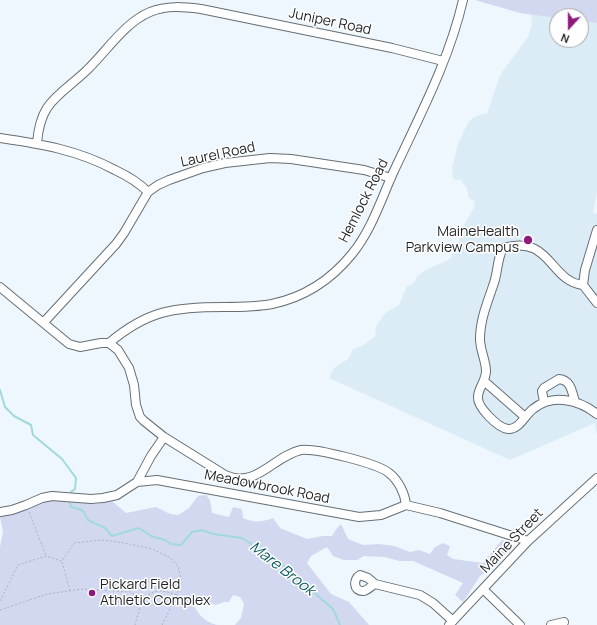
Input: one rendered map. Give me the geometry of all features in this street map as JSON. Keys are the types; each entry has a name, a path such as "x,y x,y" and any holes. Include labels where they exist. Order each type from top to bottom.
{"street":[{"name":"Hemlock Road","path":"109,343 122,332 161,312 184,308 250,307 272,304 294,298 316,288 345,262 361,241 391,178 454,34 463,0"},
{"name":"Juniper Road","path":"37,143 42,118 52,101 90,67 127,28 148,13 159,9 180,6 201,9 392,48 443,61"},
{"path":"0,138 37,143 96,160 138,182 148,192"},
{"name":"Laurel Road","path":"44,322 116,244 148,192 164,182 192,171 225,163 270,158 291,159 364,170 391,178"},
{"path":"597,230 594,250 585,270 583,285 597,304"},
{"path":"583,285 576,284 566,279 546,256 536,250 521,246 503,248 499,256 497,270 480,332 481,352 486,370 484,381 478,397 479,404 494,421 508,429 514,428 533,408 544,402 554,400 575,402 597,414"},
{"path":"0,287 74,347 86,347 101,343 109,343 118,350 130,368 134,385 136,405 140,417 148,426 164,437 225,475 236,478 247,478 258,474 290,454 301,450 316,451 377,467 390,474 402,492 406,505 440,513 528,541"},
{"path":"544,402 542,391 544,388 559,379 566,381 571,387 575,402"},
{"path":"484,381 525,417"},
{"path":"137,482 151,456 164,437"},
{"name":"Maine Street","path":"451,623 528,541 597,478"},
{"name":"Meadowbrook Road","path":"0,512 26,506 42,498 52,496 91,499 103,498 117,495 137,482 157,480 359,517 381,515 406,505"},
{"path":"375,584 420,595 433,603 451,623"},
{"path":"484,589 520,625"},
{"path":"551,625 564,622"}],"path":[{"path":"26,506 46,556"},
{"path":"70,591 62,561 74,543 103,540 152,549 169,558 178,566 180,579 177,595 162,625"},
{"path":"0,601 18,565 46,556 62,561"},
{"path":"0,610 47,594 82,589 131,592 142,600"},
{"path":"135,625 142,600 150,593 164,591 177,595"}],"shaded area":[{"path":"475,0 597,0 597,23 589,22 589,8 549,8 549,17 520,13"},
{"name":"MaineHealth Parkview Campus","path":"531,14 549,17 549,48 589,48 589,22 597,23 597,192 593,213 597,214 597,435 595,423 510,460 329,378 334,368 348,359 353,349 362,346 374,337 376,334 375,328 384,314 399,305 407,286 413,284 417,277 424,271 450,259 458,245 462,228 475,206 474,201 469,198 466,186 463,184 461,179 453,179 452,168 458,144 468,122 474,117 487,113 500,75 528,37 532,24"},
{"path":"206,495 210,500 212,513 229,517 233,507 242,509 243,518 251,521 258,521 273,518 280,528 307,539 332,536 341,524 348,539 363,545 379,544 394,546 410,552 419,550 430,554 435,547 443,543 450,546 447,555 453,559 483,563 502,540 509,544 507,551 499,563 480,576 463,602 455,595 463,583 413,561 399,561 385,557 364,556 357,560 344,560 333,556 327,547 311,556 307,563 331,594 349,602 369,625 235,625 241,618 244,604 240,597 233,595 229,602 216,605 196,601 194,605 200,615 209,622 217,625 0,625 0,547 3,531 0,517 26,510 44,502 62,499 96,504 112,501 126,513 156,507 170,514 178,515 189,508 198,496"}],"waterway":[{"name":"Mare Brook","path":"0,390 5,407 14,416 31,425 33,435 62,459 76,478 75,489 71,492"},
{"name":"Mare Brook","path":"69,501 71,507 83,511 88,520 105,528 112,536 139,528 151,536 165,540 171,544 181,545 192,532 202,530 213,534 242,538 278,561 333,609 340,625"}],"place":[{"name":"MaineHealth Parkview Campus","path":"528,240"},
{"name":"Pickard Field Athletic Complex","path":"92,593"}]}
